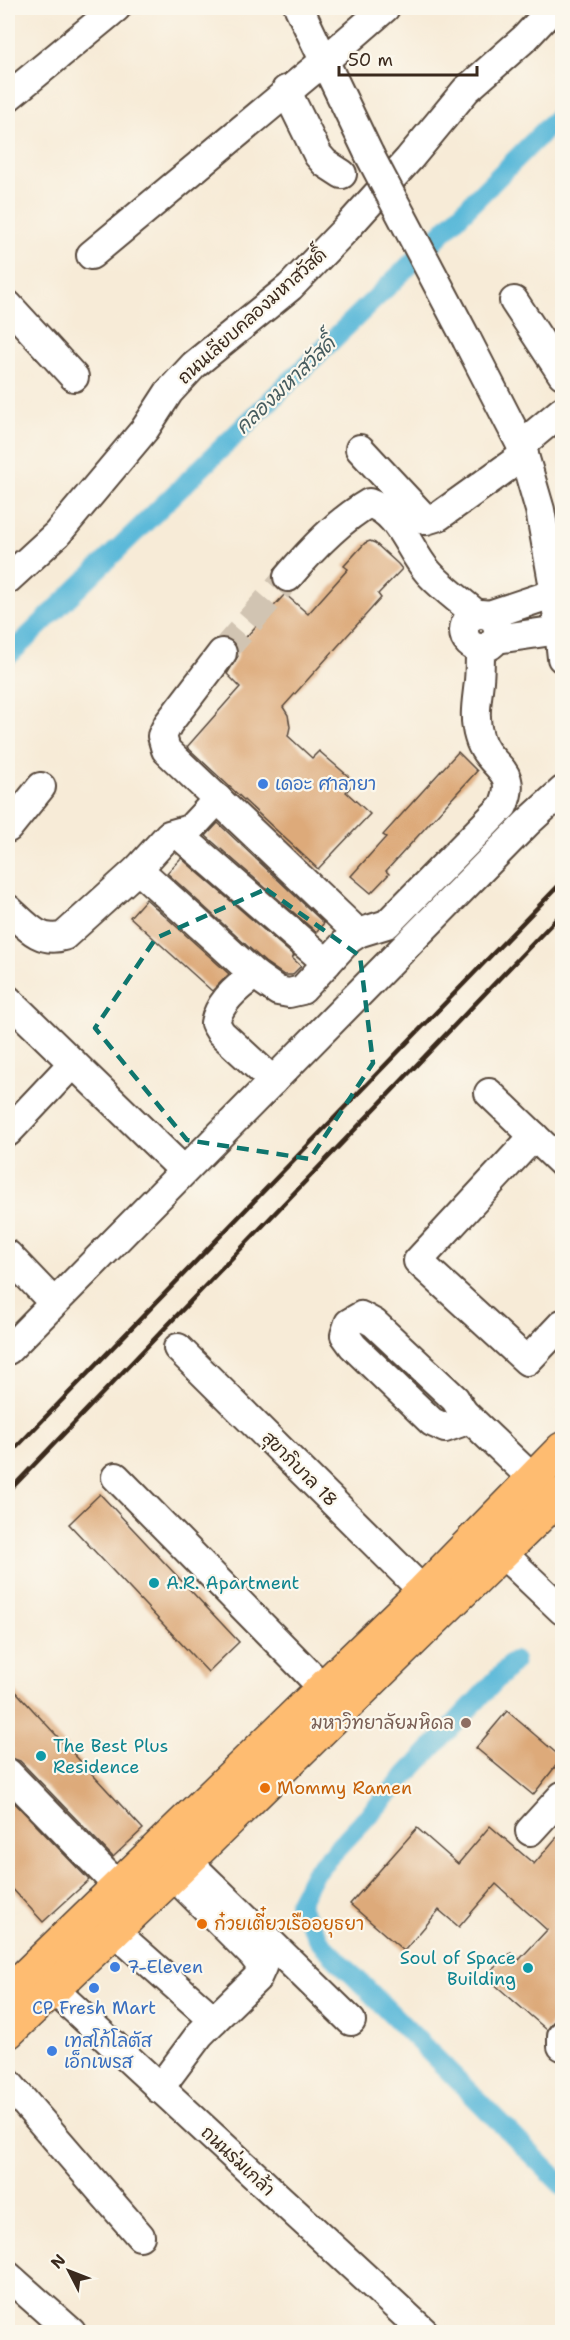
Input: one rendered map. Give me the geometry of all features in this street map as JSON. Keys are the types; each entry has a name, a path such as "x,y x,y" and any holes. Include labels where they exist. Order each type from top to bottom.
{"main road":[{"path":"8,1993 423,1591 562,1449"},
{"path":"8,2032 180,1868 562,1494"}],"street":[{"path":"8,97 115,8"},
{"path":"299,8 369,154 523,450 540,510 555,593 562,658"},
{"path":"91,255 286,90 324,62 385,8"},
{"name":"ถนนเลียบคลองมหาสวัสดิ์","path":"8,579 57,534 145,429 169,392 194,364 290,286 403,166 466,90 525,38 553,8"},
{"path":"286,90 318,155 325,163 342,174"},
{"path":"514,301 562,374"},
{"path":"8,305 74,376"},
{"path":"360,449 426,520 439,516 523,450 562,411"},
{"path":"288,577 304,558 355,511 369,503 380,507 396,522 428,571 486,629 559,630"},
{"path":"486,629 555,593"},
{"path":"138,869 255,975 278,991 289,993 302,990 349,939 358,933 387,924 503,806 507,799 510,791 506,774 480,740 474,716 486,629"},
{"path":"222,653 168,724 162,736 166,750 358,933"},
{"path":"8,828 41,787"},
{"path":"8,1350 527,823 562,791"},
{"path":"8,909 38,935 53,940 64,936 138,869 168,835 190,829 218,799"},
{"path":"178,834 327,963"},
{"path":"255,975 244,982 218,1010 215,1023 221,1033 273,1081"},
{"path":"8,1000 177,1164 185,1169"},
{"path":"8,1132 73,1063"},
{"path":"489,1094 562,1163"},
{"path":"534,1136 418,1261 527,1361 562,1324"},
{"path":"8,1255 54,1302"},
{"name":"สุขาภิบาล 18","path":"178,1348 423,1591"},
{"path":"459,1418 527,1484"},
{"path":"116,1477 323,1688"},
{"path":"502,1554 562,1610"},
{"path":"8,1773 118,1886"},
{"path":"530,1832 562,1796"},
{"path":"159,2089 200,2034 257,1978 262,1967 180,1868"},
{"path":"180,1868 351,2021"},
{"path":"114,1930 214,2020"},
{"name":"ถนนร่มเกล้า","path":"53,1989 424,2332"},
{"path":"562,2036 562,2046"},
{"path":"8,2083 140,2236"},
{"path":"8,2276 71,2332"}],"highlighted area":[{"path":"266,889 360,956 373,1063 310,1159 187,1140 95,1028 156,938"}],"building":[{"path":"370,541 402,569 378,594 381,598 283,707 288,715 290,727 288,736 312,758 319,751 355,782 346,792 370,814 318,869 187,747 240,687 227,674 238,656 237,647 285,594 308,614 348,569 344,566 365,543"},
{"path":"458,752 477,771 386,871 389,874 371,893 351,876 386,837 383,835"},
{"path":"218,823 324,923 316,932 206,836"},
{"path":"181,858 294,956 292,958 301,966 292,975 284,975 265,962 167,873"},
{"path":"146,899 229,974 212,991 130,917"},
{"name":"A.R. Apartment","path":"100,1494 239,1642 208,1672 69,1524"},
{"path":"8,1683 143,1829 113,1857 20,1761 8,1757"},
{"path":"507,1711 562,1758 533,1795 476,1748"},
{"path":"8,1796 89,1880 43,1922 8,1884"},
{"path":"490,1826 534,1864 562,1831 562,2019 553,2022 547,2030 485,1976 511,1953 519,1960 547,1930 496,1884 459,1927 439,1910 404,1951 350,1904 417,1828 458,1864"}],"waterway":[{"name":"คลองมหาสวัสดิ์","path":"8,656 423,252 562,113"},
{"path":"514,1661 314,1873 298,1904 321,1943 562,2185"}],"tunnel":[{"path":"222,653 288,577"}],"railway":[{"path":"8,1456 562,882"},
{"path":"8,1492 562,913"}],"place":[{"name":"เดอะ ศาลายา","path":"263,784"},
{"name":"A.R. Apartment","path":"154,1583"},
{"name":"มหาวิทยาลัยมหิดล","path":"466,1723"},
{"name":"The Best Plus Residence","path":"41,1756"},
{"name":"Mommy Ramen","path":"265,1788"},
{"name":"ก๋วยเตี๋ยวเรืออยุธยา","path":"202,1924"},
{"name":"7-Eleven","path":"115,1967"},
{"name":"Soul of Space Building","path":"528,1968"},
{"name":"CP Fresh Mart","path":"94,1988"},
{"name":"เทสโก้โลตัส เอ็กเพรส","path":"52,2051"}]}
